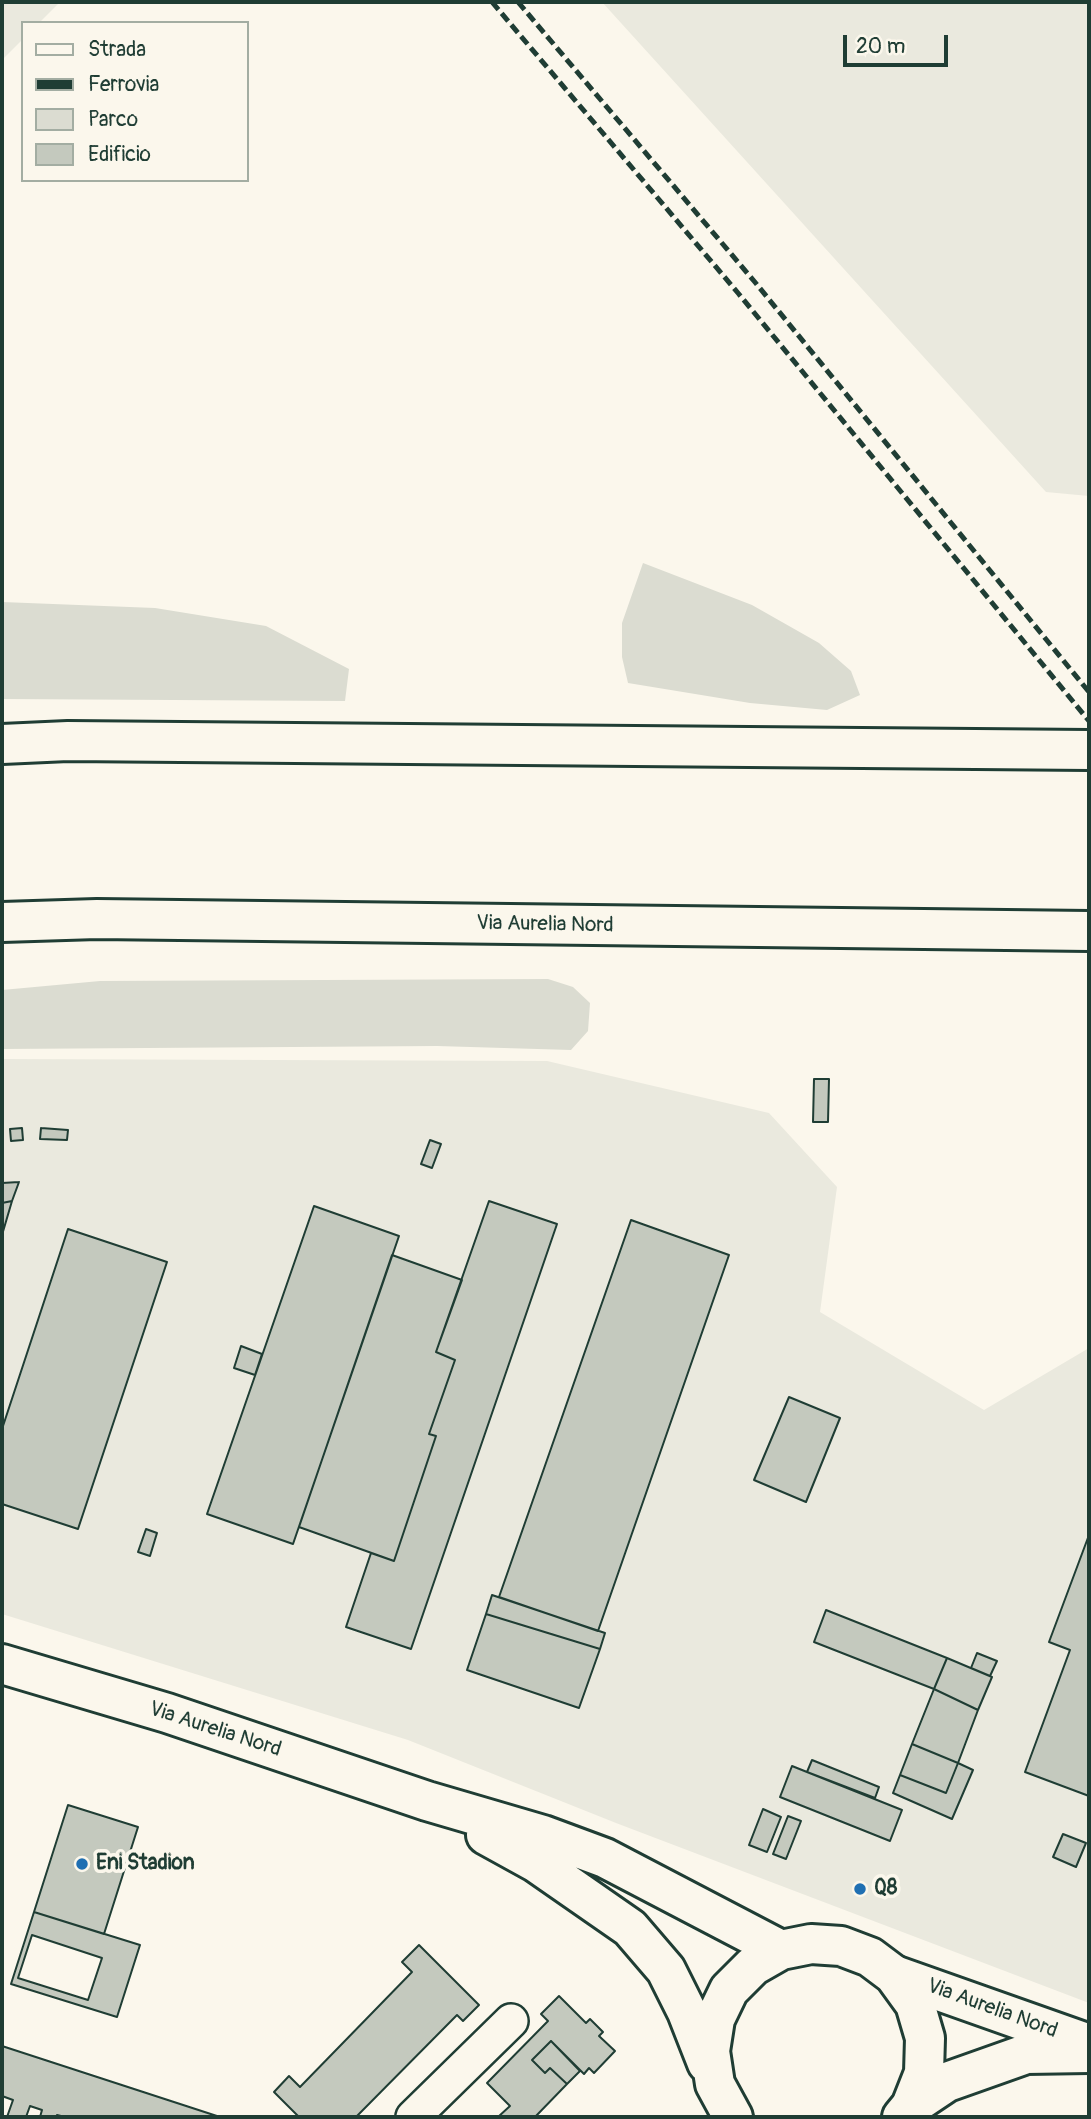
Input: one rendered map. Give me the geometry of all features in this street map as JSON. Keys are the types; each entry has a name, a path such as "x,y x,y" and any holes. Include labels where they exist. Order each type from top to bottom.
{"main road":[{"path":"2,744 82,741 1089,750"},
{"name":"Via Aurelia Nord","path":"2,922 97,919 1089,931"},
{"name":"Via Aurelia Nord","path":"2,1664 167,1713 427,1801 543,1835 605,1858 781,1950"},
{"name":"Via Aurelia Nord","path":"427,1801 535,1862 630,1928 666,1970 687,2012 715,2084 733,2117"},
{"name":"Via Aurelia Nord","path":"715,2084 710,2051 715,2019 729,1990 753,1966 781,1950 811,1944 841,1946 870,1957 894,1975 915,2004 925,2038 924,2073 906,2112"},
{"name":"Via Aurelia Nord","path":"894,1975 1089,2044"},
{"name":"Via Aurelia Nord","path":"906,2112 947,2082 1026,2054 1089,2053"}],"street":[{"path":"413,2117 511,2021"}],"shaded area":[{"path":"2,2 60,2 41,21 21,21 21,41 2,60"},
{"path":"602,2 1089,2 1089,496 1046,492"},
{"path":"2,1059 547,1061 769,1113 837,1187 820,1312 984,1410 1089,1348 1089,2003 616,1823 408,1740 2,1614"}],"green space":[{"path":"643,563 752,605 819,643 851,671 860,695 827,710 750,703 628,683 622,657 622,623"},
{"path":"2,602 155,608 266,626 349,669 345,701 2,699"},
{"path":"548,979 573,987 590,1003 588,1031 571,1050 437,1046 2,1049 2,990 100,981"}],"building":[{"path":"814,1079 829,1079 828,1122 813,1122"},
{"path":"22,1128 23,1140 11,1141 10,1129"},
{"path":"41,1128 68,1130 67,1140 40,1139"},
{"path":"430,1140 441,1144 432,1168 421,1164"},
{"path":"19,1182 12,1201 2,1203 2,1183"},
{"path":"12,1201 2,1235 2,1203"},
{"path":"489,1201 557,1224 411,1649 346,1627 371,1553 394,1561 436,1436 429,1434 455,1360 436,1352"},
{"path":"314,1206 399,1236 293,1544 207,1514"},
{"path":"631,1220 729,1255 598,1631 499,1597"},
{"path":"68,1229 167,1262 78,1529 2,1504 2,1429"},
{"path":"392,1255 462,1280 436,1352 455,1360 429,1434 436,1436 394,1561 299,1527"},
{"path":"241,1346 262,1354 255,1375 234,1368"},
{"path":"789,1397 840,1418 806,1502 754,1480"},
{"path":"146,1529 157,1533 150,1556 138,1552"},
{"path":"1089,1535 1089,1796 1025,1772 1070,1650 1049,1642"},
{"path":"492,1595 605,1633 600,1649 486,1614"},
{"path":"826,1610 947,1658 934,1689 814,1642"},
{"path":"486,1614 600,1649 579,1708 467,1670"},
{"path":"977,1653 997,1661 990,1676 971,1668"},
{"path":"947,1658 992,1677 978,1710 934,1689"},
{"path":"934,1689 978,1710 958,1763 912,1744"},
{"path":"912,1744 958,1763 946,1793 900,1775"},
{"path":"812,1760 879,1787 875,1798 807,1772"},
{"path":"958,1763 973,1770 952,1819 893,1793 900,1775 946,1793"},
{"path":"792,1766 902,1810 890,1841 780,1797"},
{"path":"68,1805 138,1827 104,1934 34,1912"},
{"path":"763,1809 781,1817 767,1852 749,1845"},
{"path":"788,1816 801,1821 786,1859 773,1854"},
{"path":"1063,1834 1086,1843 1076,1867 1053,1857"},
{"path":"34,1912 140,1945 117,2017 11,1984","holes":["32,1935 102,1958 88,2000 18,1978"]},
{"path":"419,1945 479,2005 463,2021 457,2015 356,2117 299,2117 274,2092 289,2076 300,2087 412,1972 402,1962"},
{"path":"559,1996 586,2023 590,2019 603,2032 599,2036 615,2051 594,2073 589,2068 584,2074 551,2041 532,2060 545,2073 550,2068 567,2084 535,2117 498,2117 510,2106 487,2083 548,2021 541,2014"},
{"path":"551,2041 580,2071 567,2084 550,2068 545,2073 532,2060"},
{"path":"2,2046 220,2117 40,2117 42,2110 30,2106 26,2117 7,2117 13,2100 2,2096"}],"railway":[{"path":"492,2 738,293 1089,721"},
{"path":"518,2 754,281 1089,692"}],"place":[{"name":"Eni Stadion","path":"82,1864"},
{"name":"Q8","path":"860,1889"}]}
